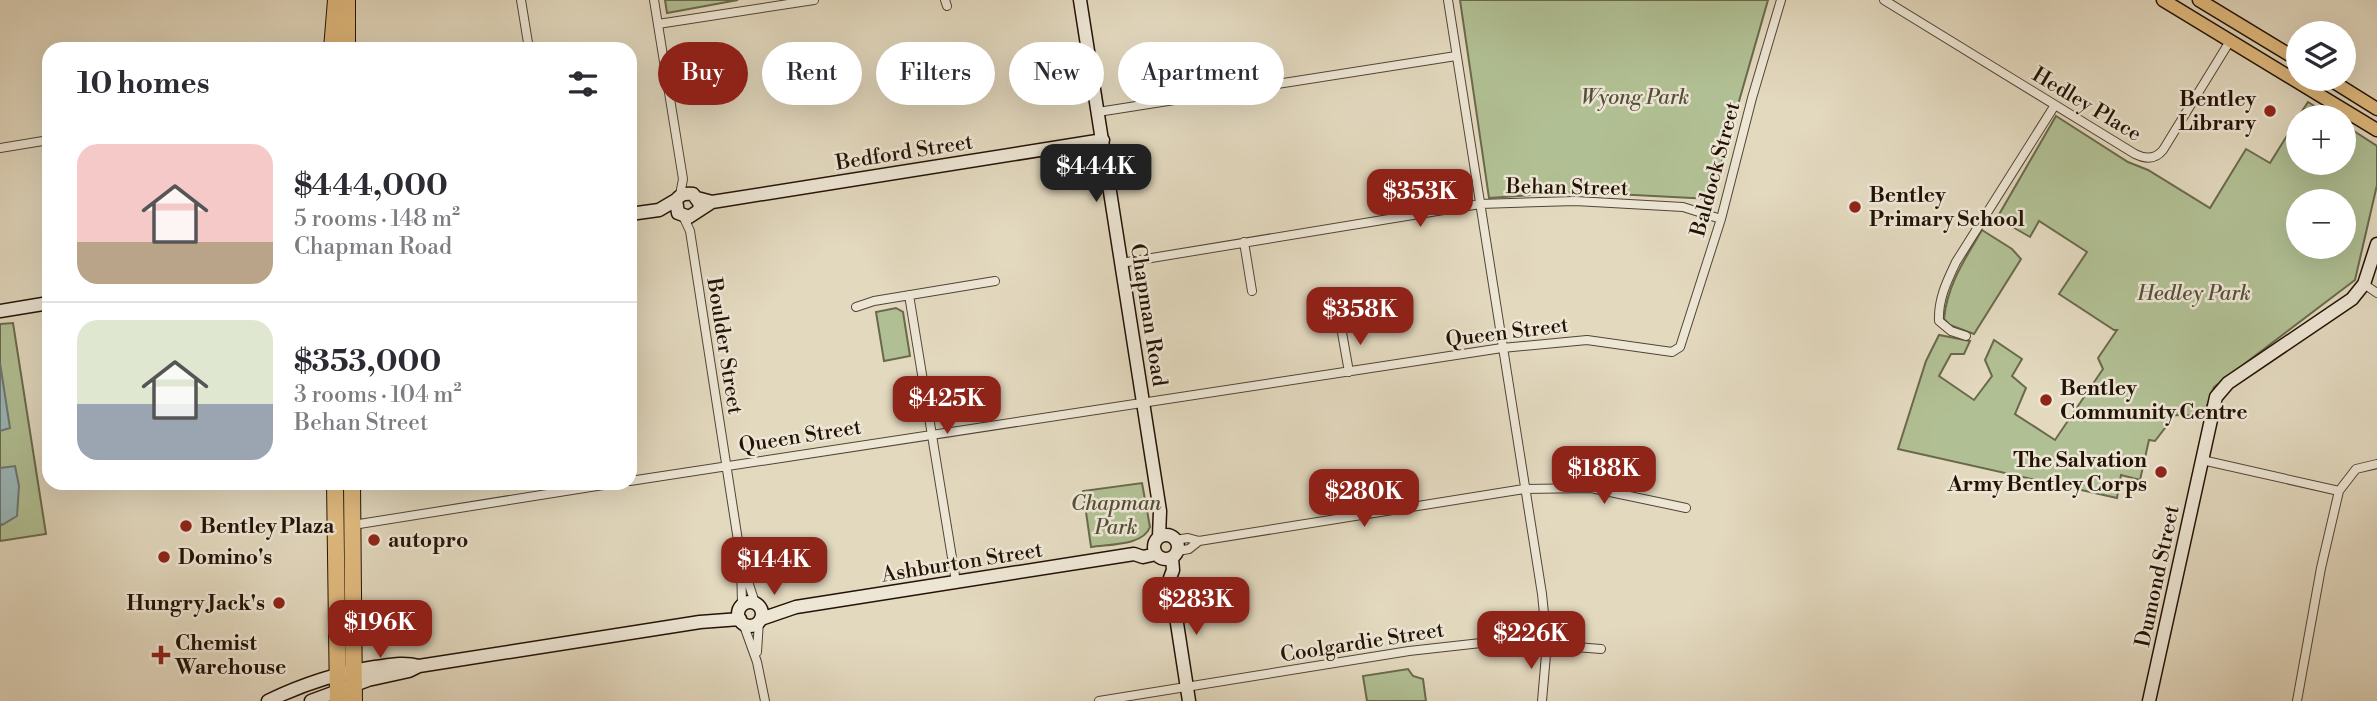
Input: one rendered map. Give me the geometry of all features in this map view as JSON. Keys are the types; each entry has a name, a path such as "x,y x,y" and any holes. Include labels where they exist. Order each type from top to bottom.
{"highway":[{"path":"333,42 336,0"},
{"path":"347,0 347,42"},
{"path":"335,490 346,687"},
{"path":"346,687 352,490"}],"main road":[{"path":"2163,0 2377,130"},
{"path":"2199,0 2286,53"},
{"path":"2348,91 2377,109"}],"street":[{"path":"521,0 528,42"},
{"name":"Boulder Street","path":"654,0 688,205 741,560"},
{"path":"658,24 814,0"},
{"name":"Chapman Road","path":"1080,0 1160,511 1173,570 1170,578 1189,701"},
{"path":"1448,0 1542,594 1547,643 1542,701"},
{"name":"Baldock Street","path":"1681,346 1721,219 1752,97 1781,0"},
{"name":"Hedley Place","path":"1884,0 2145,158 2155,157 2163,150 2230,41"},
{"path":"1098,112 1456,56"},
{"path":"1966,336 1951,331 1939,321 1944,288 1956,262 2055,105"},
{"name":"Bedford Street","path":"688,205 1103,140"},
{"path":"0,148 42,141"},
{"name":"Behan Street","path":"1121,263 1480,204 1575,201 1657,206 1684,208 1721,219"},
{"path":"637,214 688,205"},
{"path":"1244,242 1252,291"},
{"name":"Dumond Street","path":"2149,701 2214,404 2223,387 2345,305 2364,284 2377,244"},
{"path":"856,307 874,301 995,281"},
{"path":"2364,284 2377,293"},
{"path":"909,295 956,582"},
{"path":"0,311 42,304"},
{"path":"1341,327 1349,372"},
{"name":"Queen Street","path":"637,480 1502,348 1587,340 1672,352 1681,346"},
{"path":"2202,460 2339,491"},
{"path":"2297,701 2321,568 2339,491 2356,468 2377,464"},
{"name":"Ashburton Street","path":"346,687 406,663 419,666 700,622 746,610 796,607 1134,554 1143,557 1166,547 1189,549 1199,541 1524,489 1591,488 1686,508"},
{"path":"353,525 572,490"},
{"path":"741,560 746,610"},
{"path":"741,560 746,610 765,701"},
{"name":"Ashburton Street","path":"746,610 752,625 796,607"},
{"path":"757,662 760,620"},
{"name":"Coolgardie Street","path":"1099,701 1409,651 1499,641 1601,649"},
{"path":"268,701 292,689 346,687"},
{"path":"310,701 346,687"}],"green space":[{"path":"665,0 738,0 667,13"},
{"name":"Wyong Park","path":"1460,0 1768,0 1711,199 1576,192 1489,198"},
{"name":"Hedley Park","path":"2056,116 2128,162 2148,170 2210,208 2246,149 2270,163 2286,137 2286,175 2356,175 2356,132 2377,146 2377,185 2355,280 2214,387 2203,416 2175,415 2155,441 2149,440 2140,480 2121,475 2117,498 1898,449 1926,361 1939,335 1970,341 1964,354 1951,354 1939,376 1974,400 1992,376 1985,360 1994,340 2022,359 2012,376 2026,388 2015,414 2055,440 2103,369 2098,358 2117,330 2059,294 2087,252 2039,221 2030,237 1997,218"},
{"path":"1982,230 2012,249 2021,259 1974,334 1950,325 1944,319 1953,284"},
{"path":"896,308 903,312 910,356 884,361 876,312"},
{"path":"13,323 46,534 0,541 0,324"},
{"name":"Chapman Park","path":"1142,483 1150,527 1146,533 1133,541 1091,547 1083,491"},
{"path":"1408,669 1413,676 1423,679 1426,701 1367,701 1363,676"}],"water":[{"path":"0,363 10,428 0,431"},
{"path":"15,466 19,486 17,516 2,525 0,468"}],"place":[{"name":"Bentley Library","path":"2270,111"},
{"name":"Bentley Primary School","path":"1855,207"},
{"name":"Bentley Community Centre","path":"2046,400"},
{"name":"The Salvation Army Bentley Corps","path":"2161,472"},
{"name":"Bentley Plaza","path":"186,526"},
{"name":"autopro","path":"374,540"},
{"name":"Domino's","path":"164,557"},
{"name":"Hungry Jack's","path":"279,603"},
{"name":"Chemist Warehouse","path":"161,655"}]}
